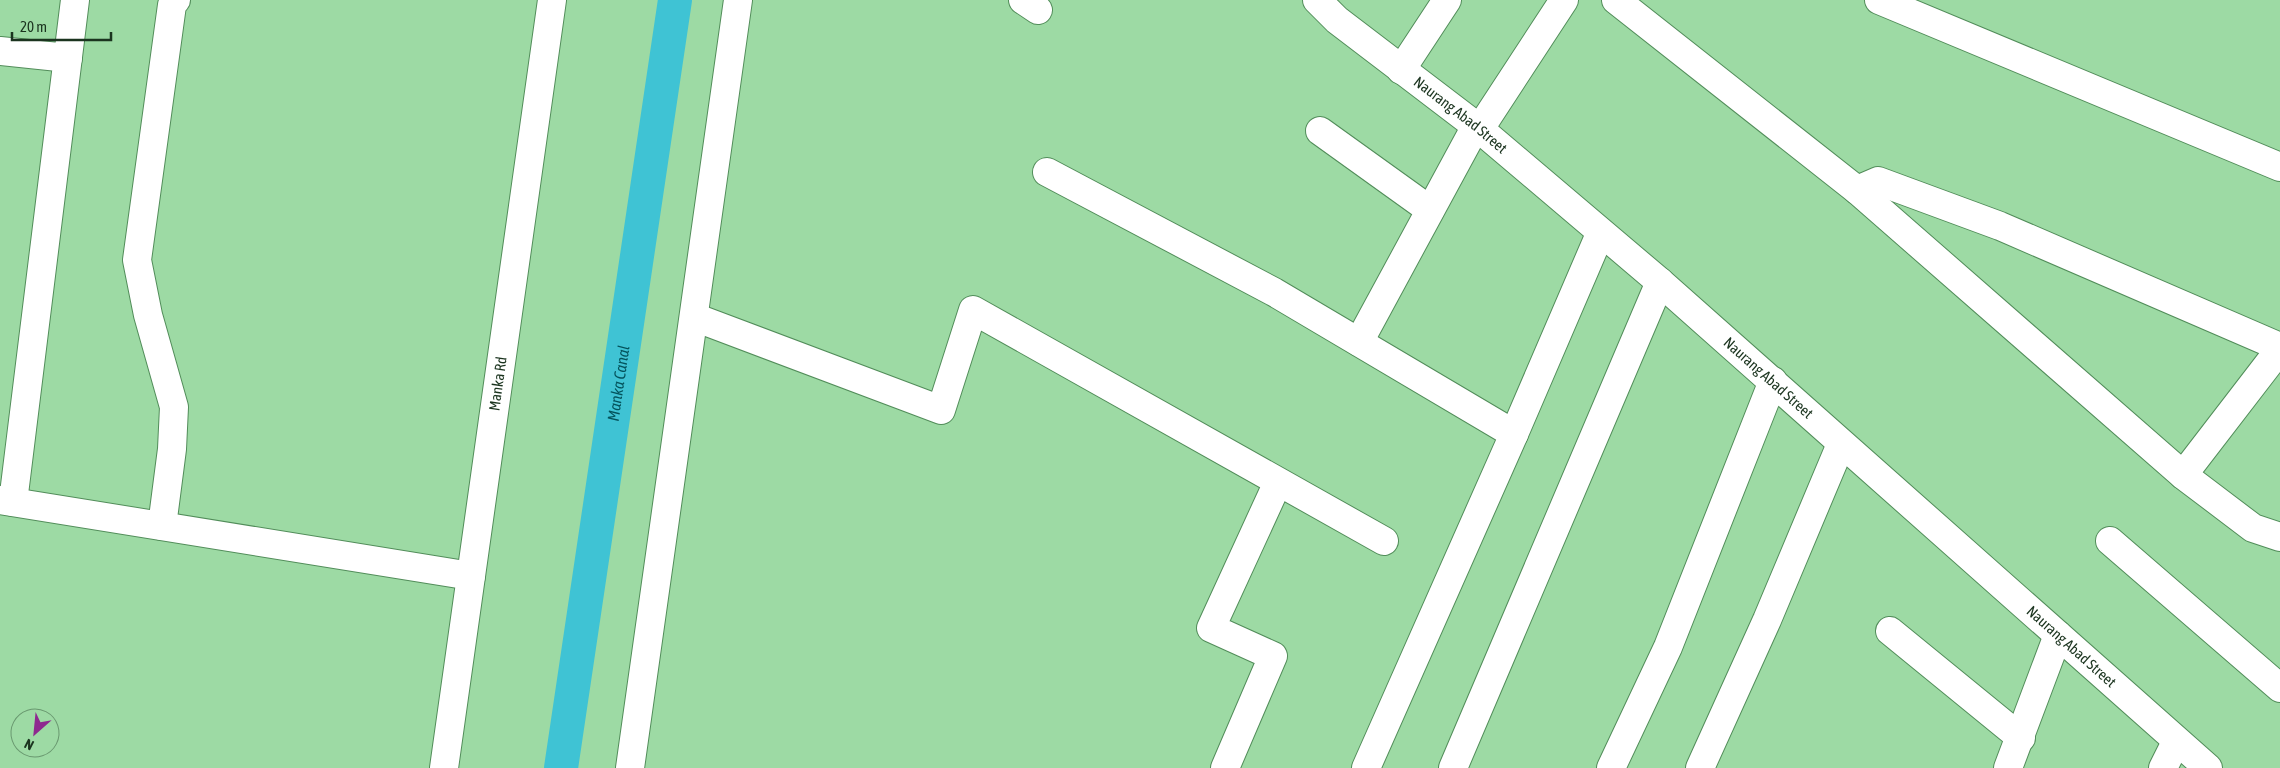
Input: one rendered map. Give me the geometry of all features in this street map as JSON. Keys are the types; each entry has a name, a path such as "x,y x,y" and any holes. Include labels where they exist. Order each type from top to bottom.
{"street":[{"path":"75,0 6,501 471,576"},
{"path":"162,526 172,449 174,407 148,315 137,260 172,5 176,0"},
{"name":"Manka Rd","path":"444,768 552,0"},
{"path":"630,768 738,0"},
{"path":"1401,70 1447,0"},
{"path":"1359,342 1430,210 1477,128 1564,0"},
{"path":"1616,0 1857,190 2183,475 2254,528 2280,537"},
{"path":"1879,0 2280,167"},
{"name":"Naurang Abad Street","path":"1329,4 1401,70 1477,128 1600,234 1660,282 2176,742 2208,768"},
{"path":"0,51 68,58"},
{"path":"1320,132 1430,210"},
{"path":"1047,172 1274,292 1514,434"},
{"path":"1857,190 1878,181 2000,226 2280,348 2183,475"},
{"path":"1366,768 1514,434 1600,234"},
{"path":"1453,768 1660,282"},
{"path":"694,317 941,410 972,310 1384,541"},
{"path":"1611,768 1668,647 1773,381"},
{"path":"1700,768 1767,620 1841,444"},
{"path":"1225,768 1273,656 1211,628 1278,482"},
{"path":"2110,541 2280,688"},
{"path":"1890,631 2021,738"},
{"path":"2008,768 2021,738 2058,635"},
{"path":"2163,768 2176,742"}],"waterway":[{"name":"Manka Canal","path":"561,768 675,0"}]}
